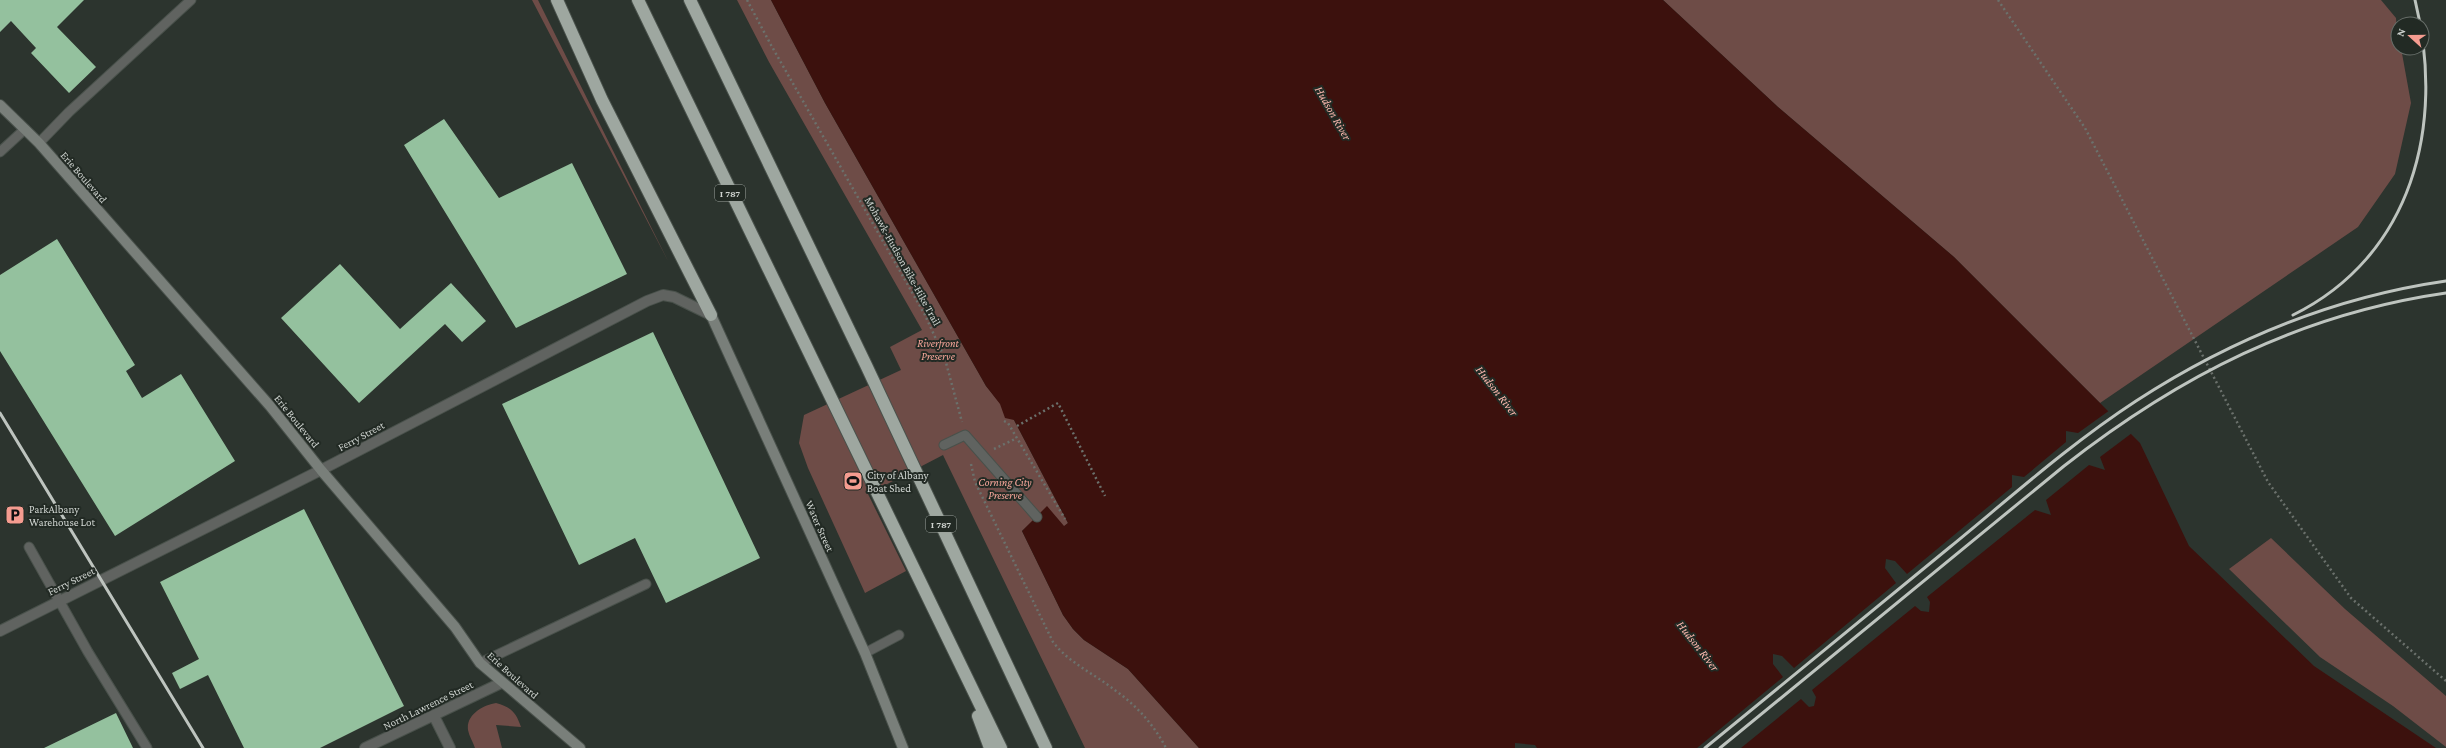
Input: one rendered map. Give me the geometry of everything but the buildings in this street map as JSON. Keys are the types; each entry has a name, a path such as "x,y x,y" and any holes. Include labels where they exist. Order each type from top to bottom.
{"highway":[{"path":"557,0 602,100 711,314"},
{"name":"I 787","path":"638,0 1001,748"},
{"name":"I 787","path":"690,0 866,365 1046,748"},
{"path":"948,638 990,748"},
{"path":"1016,684 1053,748"}],"street":[{"name":"Erie Boulevard","path":"0,105 39,143 270,406 321,470 455,627 480,663 580,748"},
{"name":"Ferry Street","path":"0,631 321,470 648,301 663,295 674,296 711,314"},
{"name":"Water Street","path":"711,314 865,653 903,748"},
{"name":"North Lawrence Street","path":"365,748 434,716 501,682"},
{"path":"434,716 450,748"}],"lane":[{"path":"39,143 69,112 191,0"},
{"path":"0,152 25,129"},
{"path":"944,445 965,435 1038,516"},
{"path":"29,547 88,652 147,748"},
{"path":"480,663 646,584"},
{"path":"865,653 900,635"}],"path":[{"name":"Mohawk-Hudson Bike-Hike Trail","path":"748,0 931,326 945,359 965,435"},
{"path":"1998,0 2085,128 2268,482 2352,598 2446,681"},
{"path":"1017,426 1058,404 1105,496"},
{"path":"1004,422 1008,423 1016,439 1065,519"},
{"path":"983,455 1016,439"},
{"path":"971,462 975,482 1053,642 1070,659 1116,690 1140,712 1153,726 1166,748"}],"green space":[{"path":"532,0 538,0 668,261"},
{"path":"737,0 771,0 825,103 986,386 1014,420 1068,523 1064,527 1037,517 1022,531 1063,615 1073,629 1084,640 1128,669 1199,748 1085,748 943,455 868,494 906,571 865,593 808,468 799,443 804,415 901,370 890,347 922,330 769,62"},
{"path":"1663,0 2381,0 2394,16 2390,16 2390,56 2402,56 2411,103 2395,174 2358,227 2100,403 1954,257 1778,107"},
{"path":"2271,538 2345,609 2446,696 2446,747 2393,706 2320,657 2229,569"},
{"path":"496,703 509,708 517,717 521,727 496,725 502,748 475,748 468,730 470,719 481,708"}],"water":[{"name":"Hudson River","path":"771,0 1663,0 1778,107 1954,257 2140,443 2189,546 2314,666 2436,748 1199,748 1128,669 1084,640 1073,629 1063,615 1022,531 1047,506 1064,526 1068,523 1014,420 1005,418 1000,404 986,386 825,103"}],"pier":[{"path":"2110,410 2132,433 2100,457 2105,470 2089,465 2046,500 2051,515 2035,510 1927,597 1930,602 1929,612 1921,611 1915,606 1812,690 1816,697 1814,706 1809,707 1801,699 1741,748 1697,748 1783,677 1773,664 1773,654 1782,656 1794,668 1896,583 1885,568 1886,559 1895,561 1907,574 2012,487 2012,475 2024,477 2066,442 2066,431 2078,433"},
{"path":"1515,743 1535,745 1537,748 1515,748"}],"railway":[{"path":"2293,315 2334,290 2367,259 2392,223 2410,183 2421,139 2426,94 2424,47 2415,0"},
{"path":"1705,748 2041,471 2136,401 2208,359 2246,340 2285,324 2364,298 2405,288 2446,281"},
{"path":"1720,748 2064,466 2107,434 2152,404 2197,377 2243,354 2291,333 2341,316 2392,303 2446,293"},
{"path":"0,413 203,748"}],"place":[{"name":"City of Albany Boat Shed","path":"853,481"},
{"name":"ParkAlbany Warehouse Lot","path":"15,515"}],"park label":[{"name":"Riverfront Preserve","path":"938,349"},
{"name":"Corning City Preserve","path":"1005,488"}]}
